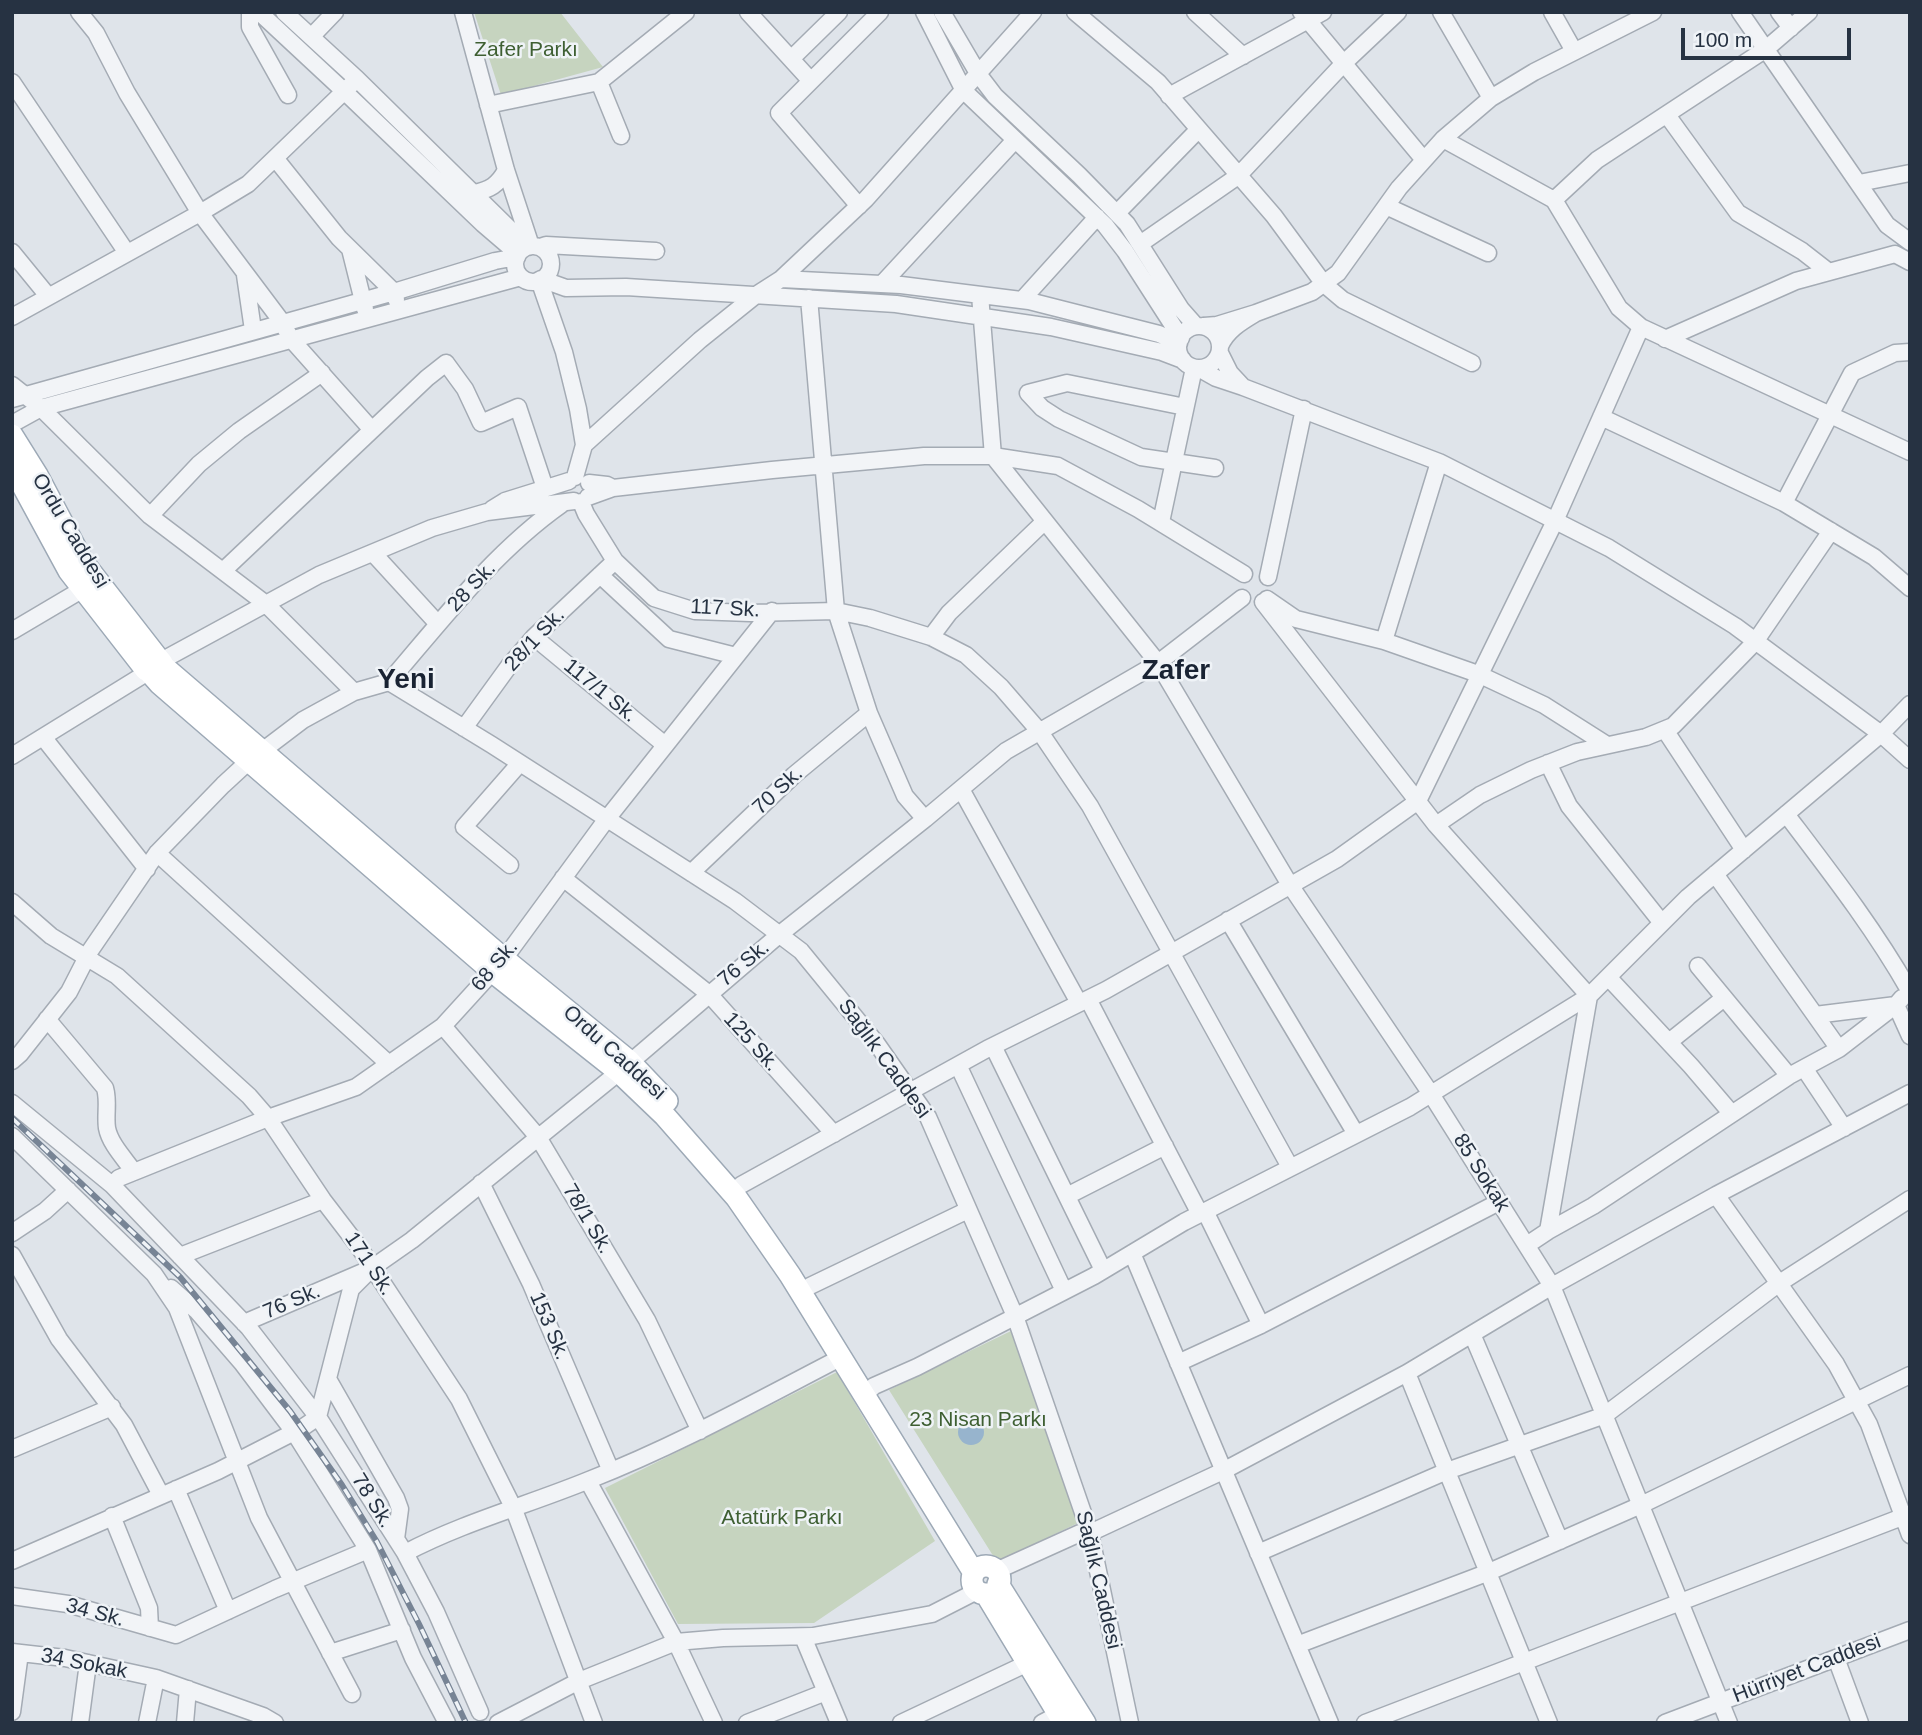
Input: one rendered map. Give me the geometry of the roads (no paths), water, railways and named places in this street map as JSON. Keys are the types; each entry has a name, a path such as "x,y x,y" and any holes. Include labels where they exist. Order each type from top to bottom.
{"main road":[{"name":"Ordu Caddesi","path":"12,435 37,475 83,562 154,667"},
{"name":"Ordu Caddesi","path":"12,466 69,571 154,667 498,965 624,1067 741,1185 783,1242 869,1390 910,1450 986,1580 1055,1720"},
{"name":"Ordu Caddesi","path":"624,1067 736,1197 790,1275 839,1358 869,1390"},
{"name":"Ordu Caddesi","path":"986,1580 1085,1723"}],"street":[{"path":"79,12 96,33 127,93 200,213 282,322 291,339 373,430"},
{"path":"250,12 250,27 288,95"},
{"path":"258,12 483,224 527,250 547,253 551,264 548,273 540,280"},
{"path":"284,12 357,79 527,250"},
{"path":"311,37 335,12"},
{"path":"463,12 527,250 516,269 521,277 566,288 625,287 896,304 1051,327 1161,352 1216,378 1439,462 1609,548 1735,626 1881,734 1910,760"},
{"path":"488,105 598,82 686,12"},
{"path":"748,12 811,81"},
{"path":"791,59 839,12"},
{"path":"859,206 779,113 880,12"},
{"path":"924,12 964,91 1097,216 1125,251 1180,340"},
{"path":"942,12 979,75 995,96 1079,174 1127,224 1181,309 1200,326 1216,334 1230,373 1243,387"},
{"path":"584,451 700,340 756,295 781,279 859,206 1033,12"},
{"path":"1074,12 1158,82 1274,216 1324,284 1343,300 1472,363"},
{"path":"1195,12 1243,56"},
{"path":"1169,96 1243,56 1305,16 1323,12"},
{"path":"1140,244 1238,176 1345,62 1398,12"},
{"path":"1441,12 1491,97"},
{"path":"1552,12 1574,51"},
{"path":"1256,313 1224,337 1212,364 1192,366 1179,354 1180,340 1189,328 1217,325 1256,313 1312,292 1324,284 1338,273 1386,206 1424,160 1443,139 1491,97 1574,51 1653,12"},
{"path":"1740,12 1887,225 1910,242"},
{"path":"1779,12 1791,28"},
{"path":"1554,200 1597,160 1766,50 1809,12"},
{"path":"1305,16 1424,160"},
{"path":"12,317 248,184 357,79"},
{"path":"598,82 621,136"},
{"path":"15,92 127,253"},
{"path":"1667,115 1738,213 1802,251 1829,272"},
{"path":"1116,213 1198,130"},
{"path":"1443,139 1554,200 1619,308 1641,327 1910,452"},
{"path":"882,284 1015,140"},
{"path":"275,158 339,238 394,292 399,309"},
{"path":"473,193 487,191 499,183 506,170"},
{"path":"1859,183 1910,173"},
{"path":"1386,206 1488,253"},
{"path":"1022,300 1097,216"},
{"path":"16,393 394,292 547,245 656,251"},
{"path":"349,247 367,318"},
{"path":"12,252 48,296"},
{"path":"1665,339 1796,281 1895,254 1910,262"},
{"path":"245,272 253,330"},
{"path":"12,424 41,408 521,277"},
{"path":"781,279 882,284 1022,300 1180,340"},
{"name":"117 Sk.","path":"540,280 564,352 584,451 578,490 591,523 615,561 654,598 695,611 836,611 870,618 931,638 966,655 1001,687 1040,732 1090,806 1290,1167"},
{"path":"980,295 993,456"},
{"path":"809,298 836,611 869,713 905,796 926,819"},
{"path":"741,1185 993,1046 1084,1001 1337,859 1418,801 1555,521 1641,327"},
{"path":"1784,503 1852,373 1895,354 1910,352"},
{"path":"224,570 446,363 465,389 481,423 518,407 545,488"},
{"path":"1161,522 1192,366"},
{"path":"150,516 200,464 229,439 322,373"},
{"path":"1185,407 1067,383 1028,393 1042,408 1059,419 1141,457 1215,468"},
{"path":"16,393 41,408 150,516 266,604 354,692"},
{"path":"1265,601 1271,588 1268,577 1304,409"},
{"path":"1601,417 1784,503 1874,557 1910,588"},
{"path":"12,756 154,667 319,575 432,528 487,512 607,485 613,488 924,456 993,456 1058,466 1161,522 1244,574 1259,571 1268,577"},
{"name":"85 Sokak","path":"993,456 1158,663 1290,885 1431,1094 1552,1286 1729,1723"},
{"path":"1384,641 1439,462"},
{"path":"487,512 505,501 545,488 578,490"},
{"name":"28 Sk.","path":"388,682 484,570 578,490"},
{"path":"931,638 949,613 1045,521"},
{"path":"1436,825 1480,795 1548,763 1606,745 1646,737 1681,720 1755,642 1831,531"},
{"path":"373,553 438,624"},
{"name":"28/1 Sk.","path":"464,728 509,666 534,637 615,561"},
{"path":"1244,574 1238,588 1242,598 1252,604 1265,601 1296,619 1384,641 1478,674 1544,705 1606,745"},
{"path":"600,575 669,639 736,656"},
{"path":"12,631 83,589"},
{"name":"76 Sk.","path":"244,1323 372,1268 412,1240 624,1067 780,934 926,819 1006,751 1158,663 1242,598"},
{"path":"1265,601 1436,825 1589,996"},
{"name":"68 Sk.","path":"112,1185 118,1178 268,1118 356,1087 443,1026 498,965 606,820 772,611"},
{"name":"117/1 Sk.","path":"534,637 665,745"},
{"path":"12,1061 69,992 90,951 157,853 256,756 303,720 354,692 388,682"},
{"name":"Sağlık Caddesi","path":"388,682 735,901 780,934 801,951 877,1044 928,1117 1015,1316 1089,1534 1130,1723"},
{"path":"869,1390 1064,1291 1202,1212 1431,1094 1589,996 1715,874 1881,734 1910,704"},
{"name":"70 Sk.","path":"691,873 794,775 869,713"},
{"path":"1665,730 1744,850"},
{"path":"43,737 146,869"},
{"path":"510,865 464,827 520,763"},
{"path":"1548,763 1569,806 1662,923"},
{"path":"961,789 1084,1001 1202,1212 1261,1325"},
{"path":"1527,1245 1593,1206 1797,1072 1839,1049 1896,1005 1909,990 1863,914 1786,814"},
{"path":"157,853 389,1064"},
{"path":"1715,874 1839,1049"},
{"name":"125 Sk.","path":"563,878 709,994 834,1134"},
{"name":"171 Sk.","path":"12,902 51,936 117,976 249,1096 268,1118 323,1200 359,1247 459,1399 513,1507 594,1723"},
{"path":"1228,920 1356,1133"},
{"path":"1698,966 1724,998 1797,1072 1844,1128"},
{"path":"1608,977 1731,1114"},
{"path":"1548,1231 1589,996"},
{"path":"1669,1042 1724,998"},
{"path":"1815,1015 1896,1005"},
{"path":"1896,1005 1910,1036"},
{"path":"47,1019 105,1088 108,1098 107,1128 112,1141 134,1172"},
{"name":"78/1 Sk.","path":"443,1026 538,1137 647,1321 700,1431"},
{"path":"993,1046 1103,1270"},
{"path":"958,1065 1064,1291"},
{"path":"498,1723 579,1681 676,1642 723,1638 803,1637 898,1620 986,1580 1080,1544 1089,1534 1223,1471 1407,1373 1552,1286 1716,1195 1910,1093"},
{"name":"78 Sk.","path":"12,1102 112,1185 244,1323 318,1417 405,1553"},
{"path":"12,1136 197,1311 242,1363 294,1432 368,1550 413,1658 447,1723"},
{"path":"1067,1196 1165,1146"},
{"name":"153 Sk.","path":"481,1183 531,1284 611,1471"},
{"path":"12,1233 45,1211 68,1189"},
{"path":"1716,1195 1836,1364 1869,1424 1906,1515 1910,1535"},
{"path":"1258,1553 1447,1471 1605,1415 1778,1284 1910,1199"},
{"path":"180,1256 323,1200"},
{"path":"1178,1363 1261,1325 1499,1202"},
{"path":"810,1286 968,1210"},
{"path":"1132,1253 1330,1723"},
{"path":"12,1255 59,1339 112,1406 169,1492 228,1611 368,1550"},
{"path":"12,1560 238,1461 318,1417 351,1289 372,1268"},
{"path":"154,1273 177,1307 259,1518 352,1694"},
{"path":"1472,1334 1560,1541"},
{"path":"480,1712 436,1612 405,1553 432,1539 611,1471 700,1431 839,1358"},
{"path":"1407,1373 1549,1723"},
{"path":"1297,1645 1489,1572 1560,1541 1641,1505 1910,1375"},
{"path":"328,1379 397,1498 400,1509 396,1539"},
{"path":"12,1449 112,1406"},
{"path":"588,1481 676,1642 714,1723"},
{"path":"1365,1723 1906,1515"},
{"path":"112,1516 149,1608 150,1628"},
{"name":"34 Sk.","path":"12,1595 68,1604 176,1635 228,1611"},
{"path":"330,1653 402,1630"},
{"name":"Hürriyet Caddesi","path":"1665,1723 1910,1630"},
{"path":"803,1637 839,1723"},
{"path":"12,1713 16,1652"},
{"name":"34 Sokak","path":"16,1652 88,1663 156,1678 263,1716 275,1723"},
{"path":"1836,1658 1860,1723"},
{"path":"80,1723 88,1663"},
{"path":"901,1723 1028,1663"},
{"path":"147,1723 156,1678"},
{"path":"185,1723 188,1689"},
{"path":"747,1723 826,1692"}],"water":[{"path":"971,1419 980,1423 984,1432 980,1441 971,1445 962,1441 958,1432 962,1423"}],"railway":[{"path":"12,1118 180,1277 290,1411 342,1485 377,1542 466,1723"}],"district":[{"name":"Zafer","path":"1176,671"},
{"name":"Yeni","path":"406,680"}],"park label":[{"name":"Zafer Parkı","path":"526,50"},
{"name":"23 Nisan Parkı","path":"978,1420"},
{"name":"Atatürk Parkı","path":"782,1518"}]}
